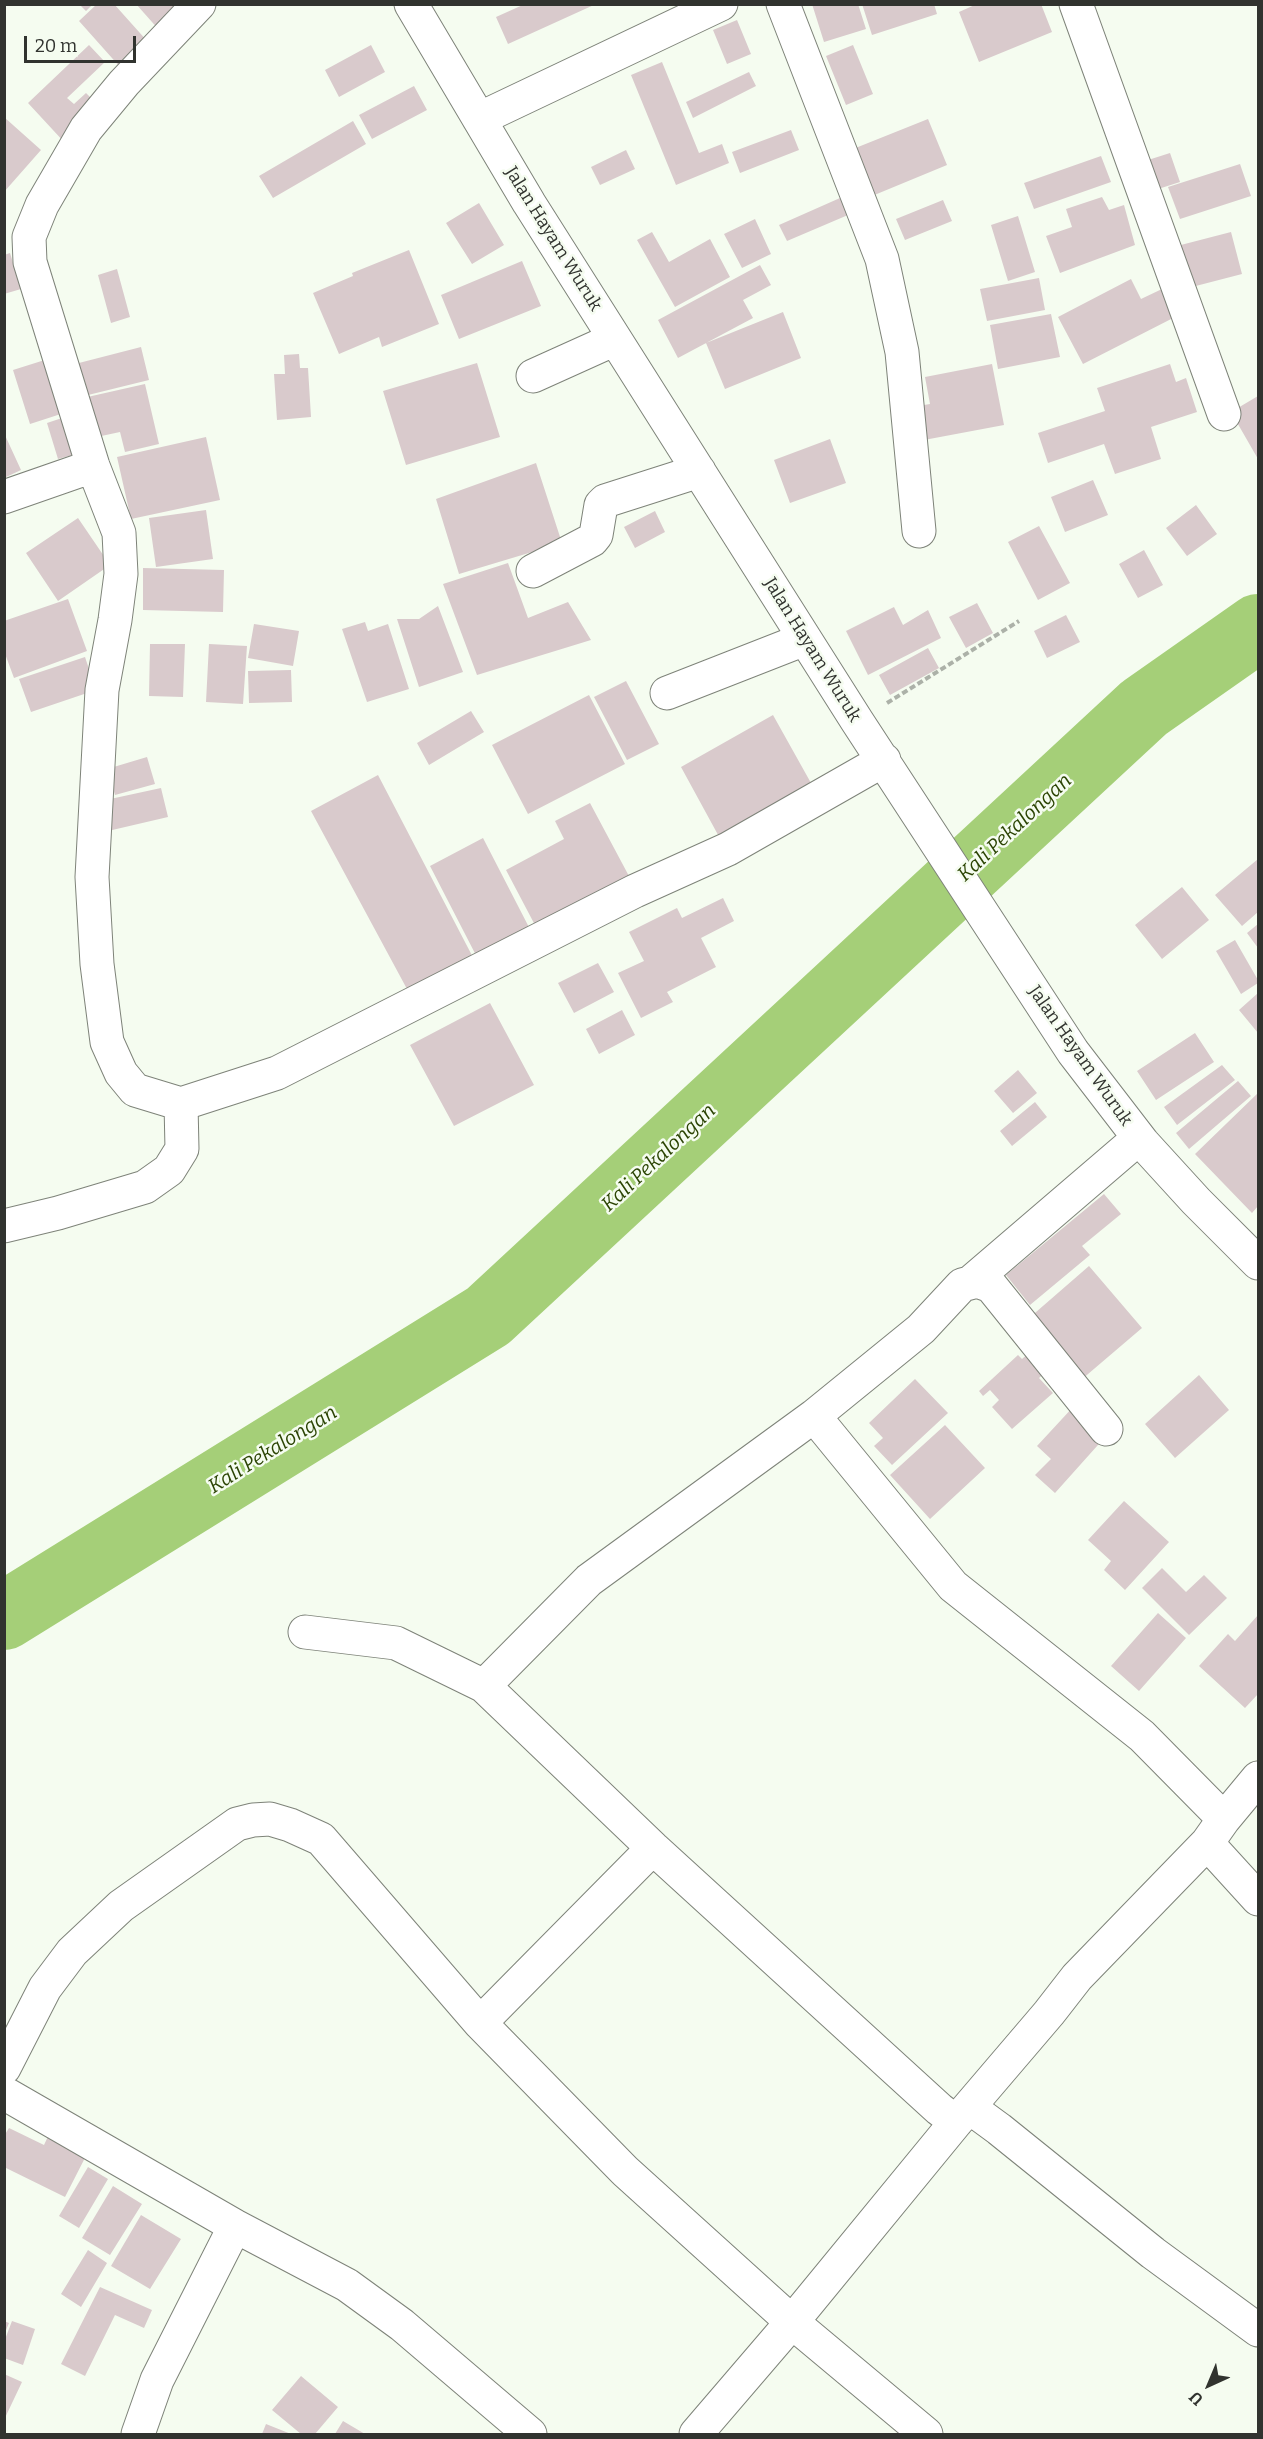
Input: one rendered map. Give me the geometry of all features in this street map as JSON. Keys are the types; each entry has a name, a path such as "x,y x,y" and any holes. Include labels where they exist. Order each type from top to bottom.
{"street":[{"path":"200,4 124,83 86,129 42,205 29,237 30,262 93,466 119,533 121,574 102,690 92,877 98,964 107,1042 121,1073 135,1090 181,1104 277,1073 635,891 728,849 888,767"},
{"name":"Jalan Hayam Wuruk","path":"411,4 529,203 857,721 1073,1052 1139,1138 1196,1201 1258,1263"},
{"path":"479,119 721,4"},
{"path":"783,4 882,259 902,352 919,531"},
{"path":"1077,4 1224,414"},
{"path":"533,376 615,339"},
{"path":"4,497 93,466"},
{"path":"532,572 592,540 596,535 601,505 605,501 699,471"},
{"path":"667,693 805,639"},
{"path":"4,1226 58,1213 145,1187 169,1170 182,1149 181,1104"},
{"path":"971,1282 1139,1138"},
{"path":"484,1686 589,1580 814,1416 921,1329 962,1285 977,1281 991,1287 1106,1429"},
{"path":"814,1416 953,1587 1142,1736 1215,1831 1258,1899"},
{"path":"305,1632 396,1643 484,1686 653,1848 962,2114 999,2129 1154,2253 1258,2331"},
{"path":"696,2434 1098,1954 1215,1831 1258,1778"},
{"path":"4,2068 14,2020 45,1988 72,1952 121,1906 237,1824 270,1819 321,1839 480,2023 625,2171 792,2322 926,2434"},
{"path":"480,2023 653,1848"},
{"path":"4,2093 235,2226 347,2285 402,2325 530,2434"},
{"path":"138,2434 157,2380 235,2226"}],"path":[{"path":"857,721 1019,621"}],"building":[{"path":"79,4 93,4 86,11"},
{"path":"97,4 114,4 148,42 120,67 79,21"},
{"path":"136,4 180,4 160,31"},
{"path":"525,4 596,4 508,44 496,17"},
{"path":"812,4 858,4 866,29 824,42"},
{"path":"862,4 934,4 937,14 872,35"},
{"path":"977,4 1041,4 1052,32 979,62 959,12"},
{"path":"737,20 751,54 727,64 713,30"},
{"path":"89,45 105,62 67,98 74,104 86,93 102,109 65,143 28,103"},
{"path":"371,45 385,72 339,97 325,70"},
{"path":"853,45 873,94 846,105 826,56"},
{"path":"662,62 699,153 722,144 729,163 676,185 631,75"},
{"path":"749,72 756,86 693,118 686,102"},
{"path":"414,86 427,110 372,139 359,115"},
{"path":"4,117 41,150 4,192"},
{"path":"928,119 947,165 872,196 853,149"},
{"path":"353,121 366,144 273,198 259,176"},
{"path":"791,130 799,150 740,173 732,152"},
{"path":"626,150 635,169 600,185 591,167"},
{"path":"1170,153 1180,182 1155,190 1145,161"},
{"path":"1101,156 1111,182 1034,209 1024,183"},
{"path":"1240,164 1251,196 1180,219 1168,187"},
{"path":"1102,197 1109,210 1124,205 1135,245 1060,273 1046,236 1072,227 1066,209"},
{"path":"840,198 848,215 787,241 779,225"},
{"path":"943,200 952,221 905,240 896,219"},
{"path":"479,203 504,245 472,264 446,223"},
{"path":"1018,216 1035,272 1008,281 991,225"},
{"path":"755,219 771,254 742,268 724,234"},
{"path":"652,232 669,262 710,239 730,277 675,307 637,240"},
{"path":"1231,232 1242,274 1188,288 1177,246"},
{"path":"409,250 439,324 382,347 379,337 339,354 313,293 353,276 352,273"},
{"path":"10,253 21,289 4,294 4,255"},
{"path":"522,261 541,306 459,339 441,295"},
{"path":"760,265 771,285 743,300 753,318 678,358 658,320"},
{"path":"117,269 130,317 111,323 98,275"},
{"path":"1039,278 1045,310 987,321 980,289"},
{"path":"1131,279 1141,299 1162,289 1177,316 1083,364 1058,317"},
{"path":"783,312 801,358 725,389 706,343"},
{"path":"1051,314 1060,357 998,369 990,325"},
{"path":"141,347 149,380 84,396 75,364"},
{"path":"299,354 300,368 308,368 311,417 277,420 274,374 285,374 284,355"},
{"path":"51,358 67,412 30,424 13,370"},
{"path":"477,363 500,437 406,465 383,391"},
{"path":"992,364 1004,425 924,440 918,406 930,404 925,377"},
{"path":"1170,364 1176,382 1186,378 1197,412 1151,427 1161,459 1115,474 1104,444 1048,463 1038,433 1105,411 1097,388"},
{"path":"145,384 159,444 125,452 120,432 92,438 83,398"},
{"path":"1258,396 1258,459 1231,412"},
{"path":"71,415 83,452 58,459 47,423"},
{"path":"4,433 21,470 4,478"},
{"path":"206,437 220,500 131,519 117,457"},
{"path":"830,439 846,483 790,503 774,460"},
{"path":"536,463 562,543 459,574 436,499"},
{"path":"1093,480 1108,515 1065,532 1051,497"},
{"path":"1196,505 1217,534 1187,556 1166,528"},
{"path":"206,510 213,559 156,567 149,518"},
{"path":"655,511 665,532 635,548 624,527"},
{"path":"78,518 110,565 58,601 26,553"},
{"path":"1039,526 1070,583 1038,600 1008,542"},
{"path":"1144,550 1163,585 1138,598 1119,564"},
{"path":"508,563 528,618 568,602 591,640 477,675 443,584"},
{"path":"143,568 224,570 223,612 143,610"},
{"path":"68,599 87,651 14,678 4,651 4,621"},
{"path":"977,603 993,633 966,648 949,617"},
{"path":"438,606 463,672 419,687 397,619 419,619"},
{"path":"894,607 903,625 928,610 941,638 868,675 846,631"},
{"path":"1066,615 1080,642 1047,658 1034,631"},
{"path":"365,622 368,631 388,624 409,689 367,702 342,629"},
{"path":"254,624 299,631 293,666 248,658"},
{"path":"150,644 185,644 183,697 149,696"},
{"path":"209,644 247,646 243,704 206,702"},
{"path":"928,648 939,668 890,695 879,675"},
{"path":"85,657 96,690 31,712 19,679"},
{"path":"291,670 292,702 249,703 248,671"},
{"path":"626,681 659,744 627,760 594,697"},
{"path":"589,695 625,764 528,814 492,745"},
{"path":"471,711 484,732 429,765 417,743"},
{"path":"773,715 816,792 723,844 681,767"},
{"path":"147,757 155,784 115,795 107,769"},
{"path":"378,775 478,967 414,1002 311,811"},
{"path":"161,788 168,817 108,831 101,801"},
{"path":"590,803 630,878 536,927 506,870 564,839 555,821"},
{"path":"483,838 534,937 481,965 430,866"},
{"path":"1258,859 1258,912 1242,926 1215,895"},
{"path":"1182,887 1209,920 1162,959 1135,925"},
{"path":"723,898 734,921 701,938 716,967 667,992 673,1002 641,1018 618,973 644,961 629,932 677,908 682,918"},
{"path":"1258,924 1258,948 1247,933"},
{"path":"1235,940 1258,980 1258,983 1241,994 1216,951"},
{"path":"598,963 614,992 574,1013 558,983"},
{"path":"1258,993 1258,1033 1239,1010"},
{"path":"490,1003 534,1085 454,1126 410,1045"},
{"path":"622,1010 635,1035 599,1054 586,1029"},
{"path":"1195,1033 1214,1062 1156,1100 1137,1071"},
{"path":"1222,1065 1235,1080 1177,1125 1164,1107"},
{"path":"1018,1070 1037,1093 1013,1113 994,1091"},
{"path":"1238,1081 1251,1096 1189,1149 1176,1133"},
{"path":"1258,1093 1258,1206 1252,1213 1195,1154"},
{"path":"1035,1102 1047,1117 1012,1146 1000,1131"},
{"path":"1104,1194 1121,1214 1082,1246 1090,1255 1030,1305 1006,1275"},
{"path":"1089,1266 1142,1328 1081,1380 1028,1319"},
{"path":"1030,1352 1048,1370 1039,1378 1053,1393 1012,1429 992,1407 999,1400 990,1390 983,1396 979,1391 1018,1355 1022,1359"},
{"path":"1199,1375 1229,1410 1175,1458 1145,1424"},
{"path":"915,1379 948,1413 892,1465 874,1446 883,1438 869,1423"},
{"path":"1074,1406 1106,1436 1055,1493 1035,1475 1051,1459 1037,1446"},
{"path":"945,1425 985,1468 930,1519 890,1475"},
{"path":"1124,1501 1169,1542 1125,1590 1104,1570 1111,1561 1088,1540"},
{"path":"1162,1568 1186,1592 1204,1575 1227,1598 1189,1635 1142,1588"},
{"path":"1158,1613 1186,1638 1139,1691 1111,1666"},
{"path":"1258,1615 1258,1694 1245,1708 1199,1666 1228,1634 1235,1641"},
{"path":"9,2128 44,2145 51,2130 89,2150 65,2197 4,2167 4,2136"},
{"path":"88,2167 108,2179 79,2228 59,2216"},
{"path":"113,2186 142,2204 110,2255 82,2238"},
{"path":"141,2215 181,2239 150,2289 111,2266"},
{"path":"88,2250 107,2263 81,2307 61,2294"},
{"path":"100,2287 152,2310 144,2328 115,2315 85,2376 61,2364"},
{"path":"4,2321 9,2323 4,2335"},
{"path":"12,2321 35,2329 23,2365 4,2358 4,2342"},
{"path":"4,2374 22,2382 4,2420"},
{"path":"301,2376 338,2407 315,2434 301,2434 272,2410"},
{"path":"343,2421 365,2434 335,2434"},
{"path":"266,2424 291,2434 262,2434"}],"waterway":[{"name":"Kali Pekalongan","path":"4,1616 488,1316 1144,708 1258,628"}]}
